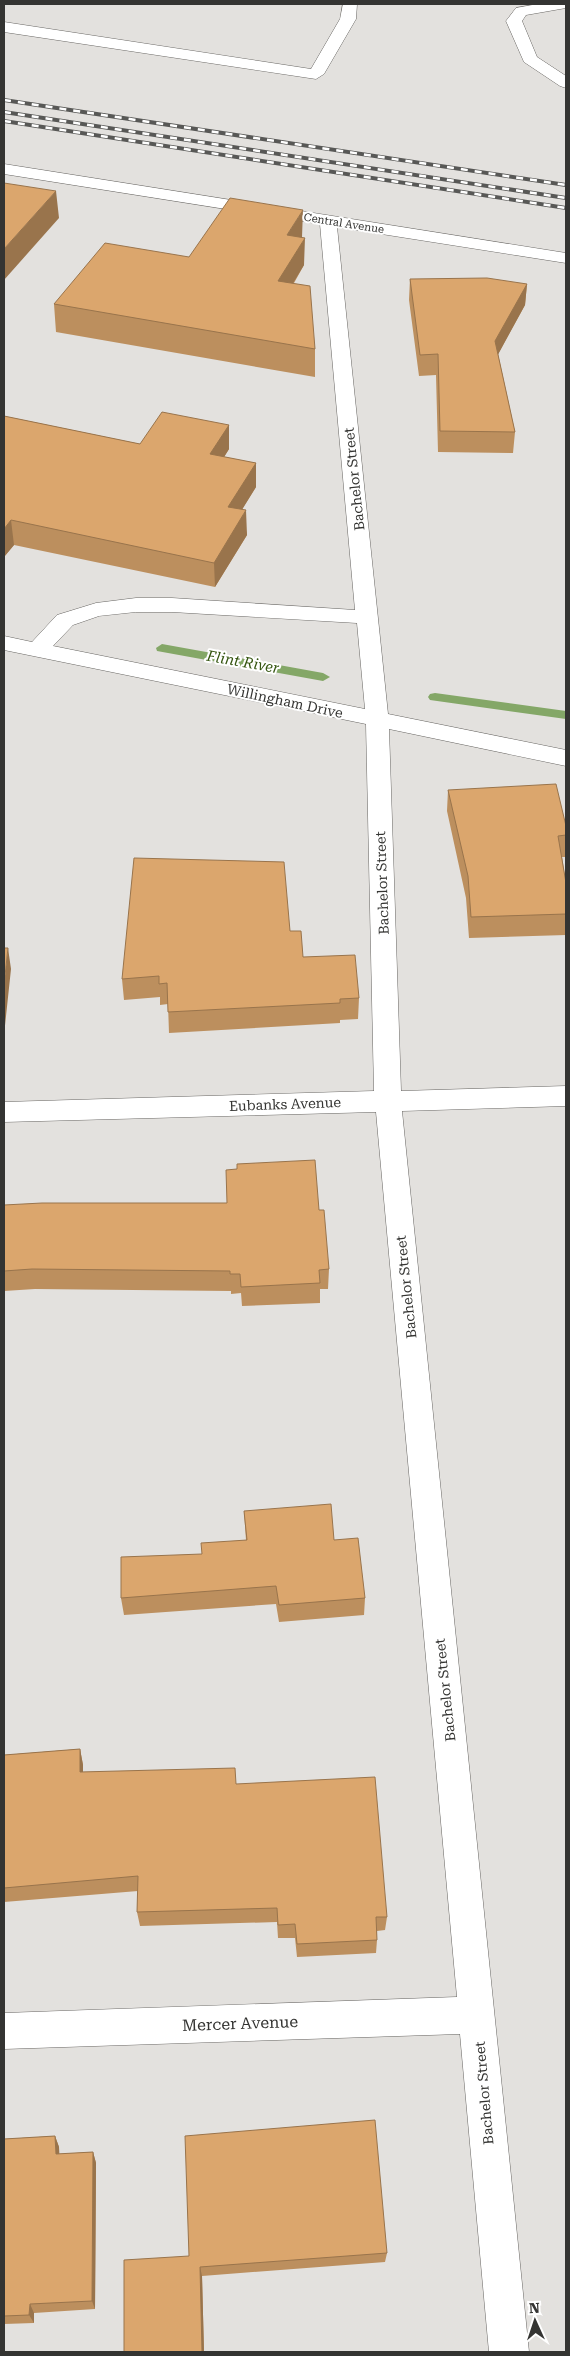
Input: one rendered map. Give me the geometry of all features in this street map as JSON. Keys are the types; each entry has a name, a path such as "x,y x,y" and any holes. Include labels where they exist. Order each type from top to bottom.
{"street":[{"path":"4,27 316,74 348,19 350,4"},
{"path":"565,4 521,11 514,21 530,58 566,83"},
{"name":"Central Avenue","path":"4,169 566,258"},
{"name":"Bachelor Street","path":"328,220 377,720 388,1101 509,2352"},
{"path":"37,650 65,620 96,610 136,605 172,605 368,617"},
{"name":"Willingham Drive","path":"4,643 566,758"},
{"name":"Eubanks Avenue","path":"4,1112 566,1096"},
{"name":"Mercer Avenue","path":"4,2031 477,2015"}],"building":[{"path":"4,183 56,191 4,249"},
{"path":"230,198 303,210 287,235 305,238 278,281 310,286 315,349 54,304 105,243 189,257"},
{"path":"487,278 527,284 495,341 515,432 440,431 438,354 420,355 410,279"},
{"path":"162,412 229,425 210,454 256,463 228,507 246,510 214,563 11,520 4,529 4,416 140,444"},
{"path":"556,784 566,826 566,835 558,836 566,883 566,914 471,917 468,876 448,790"},
{"path":"134,858 284,862 290,931 301,931 303,957 355,955 359,998 340,999 340,1003 168,1012 167,983 159,984 159,976 122,979"},
{"path":"4,948 8,948 4,985"},
{"path":"315,1160 319,1210 324,1210 329,1269 319,1270 320,1283 241,1287 240,1274 230,1274 230,1271 32,1269 4,1271 4,1205 42,1203 227,1203 226,1170 237,1169 237,1164"},
{"path":"331,1504 334,1540 358,1538 365,1598 279,1605 276,1586 121,1598 121,1557 202,1554 201,1543 247,1540 244,1511"},
{"path":"80,1749 80,1772 235,1768 236,1784 375,1777 387,1917 376,1917 377,1940 297,1944 295,1924 278,1925 277,1908 137,1912 138,1876 4,1888 4,1755"},
{"path":"375,2120 387,2253 200,2267 202,2352 124,2352 124,2260 189,2256 185,2136"},
{"path":"55,2136 56,2154 93,2152 92,2301 30,2304 29,2315 4,2316 4,2139"}],"waterway":[{"name":"Flint River","path":"162,648 323,677"},
{"name":"Flint River","path":"435,697 566,715"}],"railway":[{"path":"4,100 566,185"},
{"path":"4,112 566,198"},
{"path":"4,121 566,208"}]}
